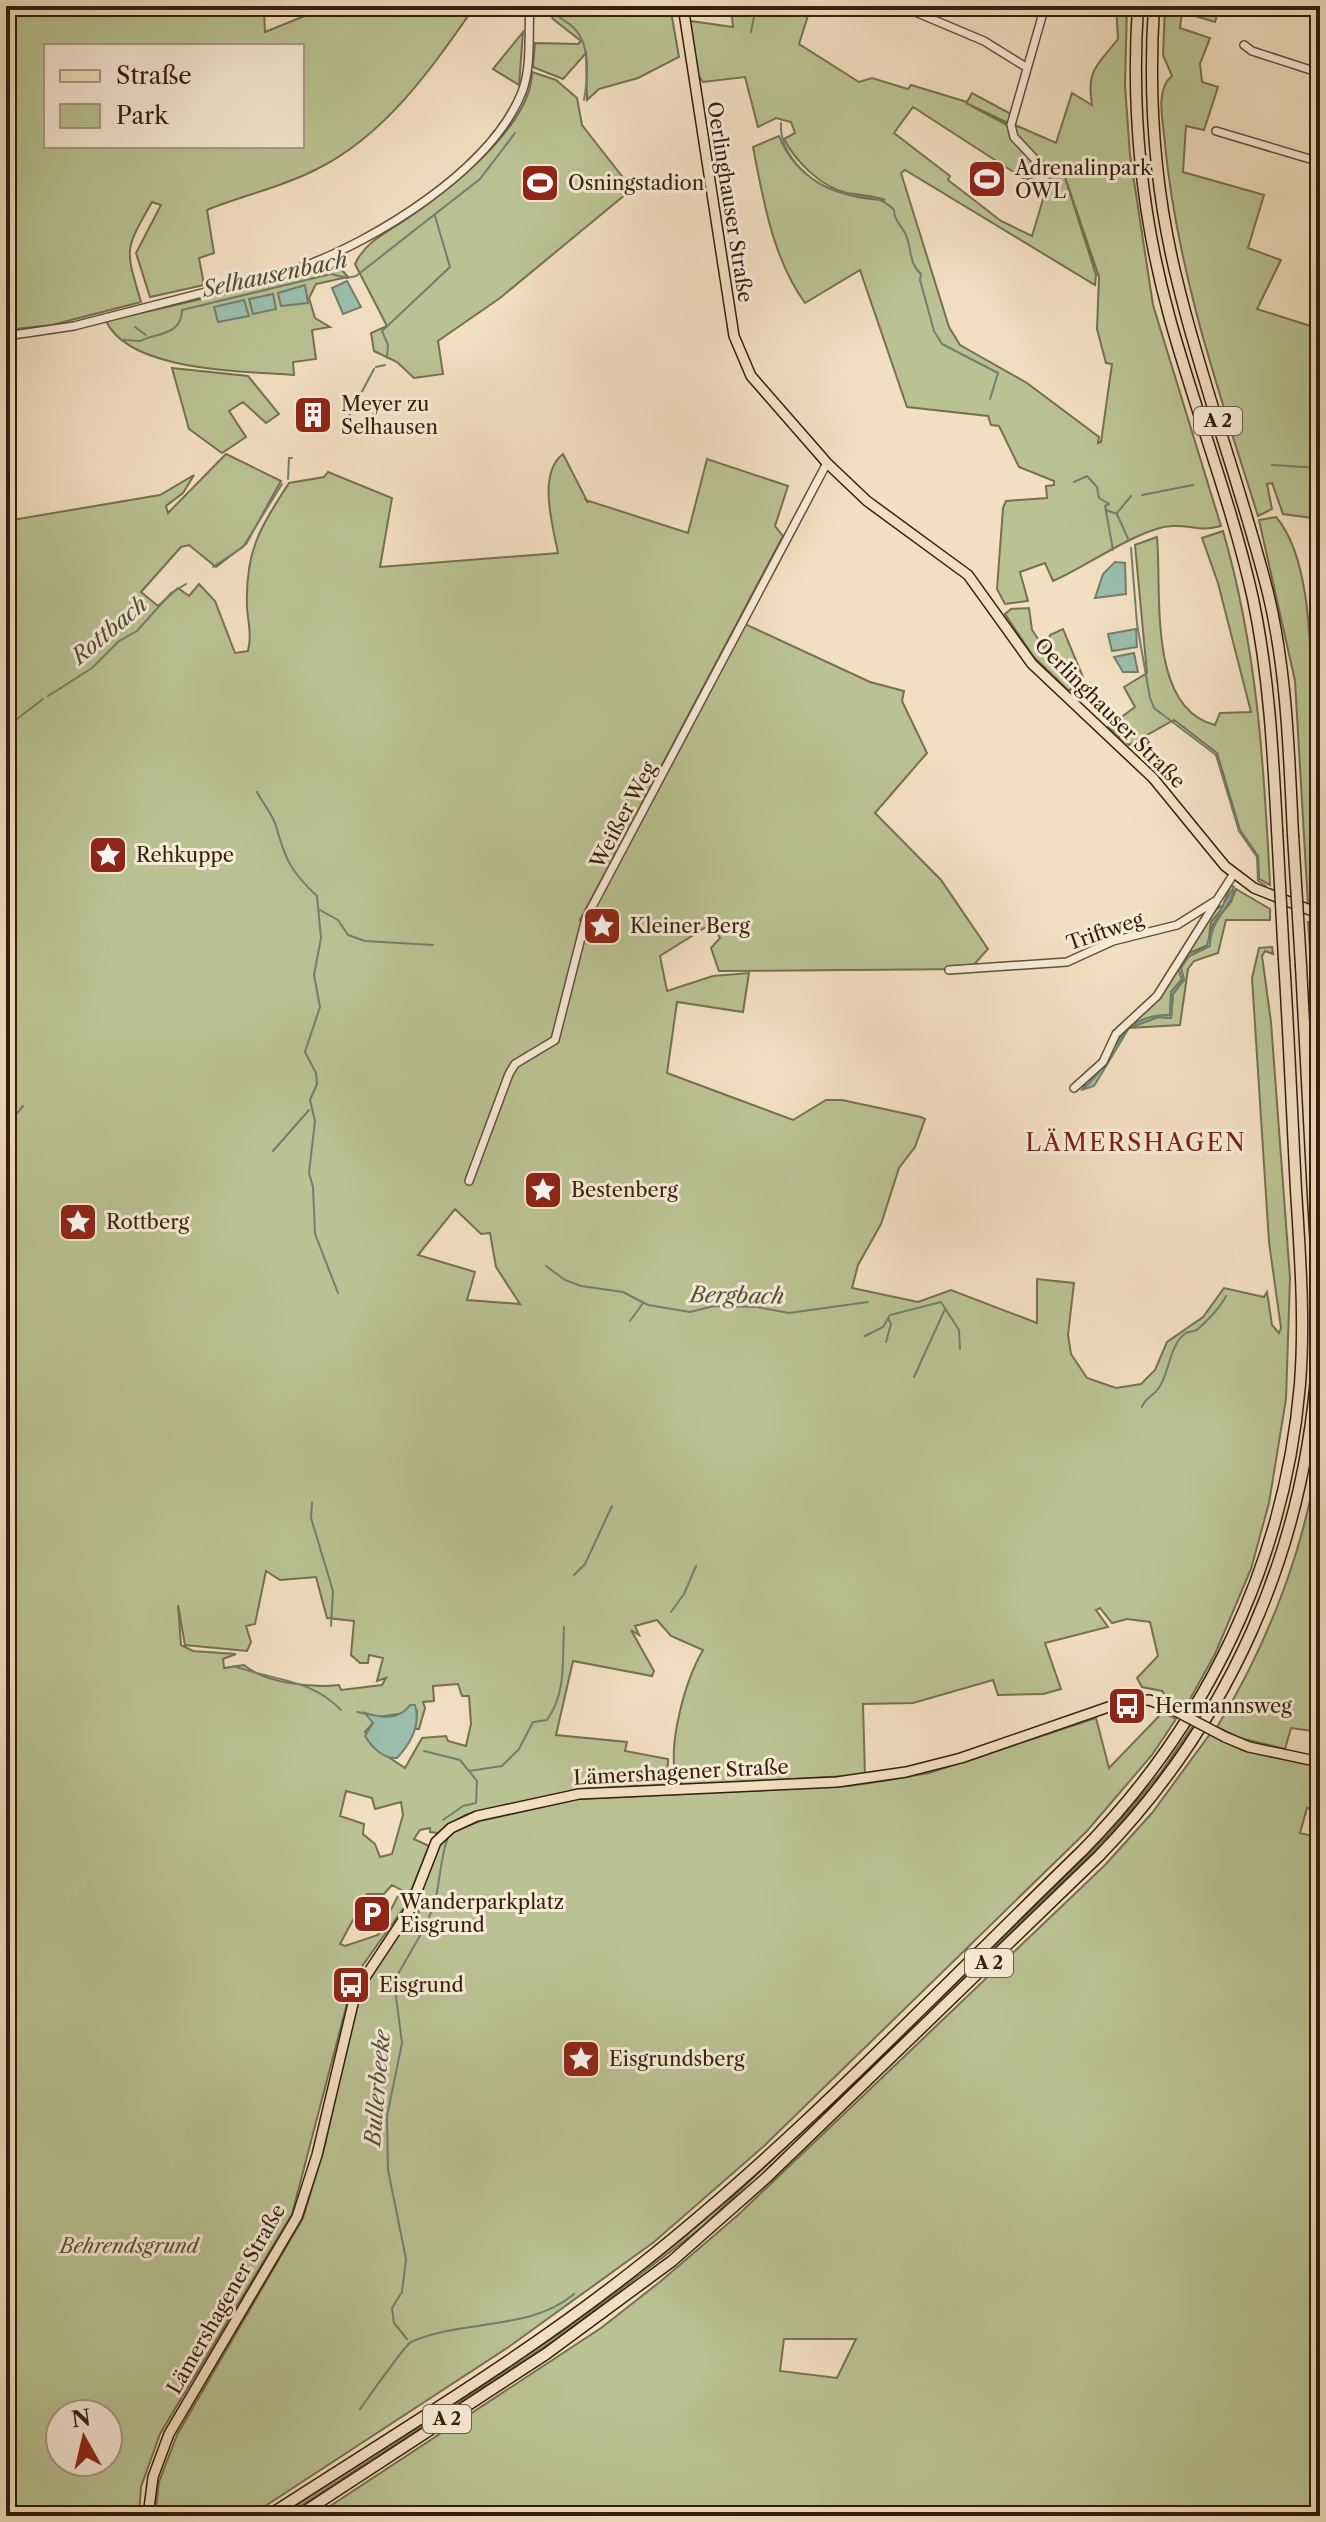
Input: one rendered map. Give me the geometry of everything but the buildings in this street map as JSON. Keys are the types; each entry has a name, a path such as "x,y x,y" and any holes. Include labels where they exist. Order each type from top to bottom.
{"highway":[{"name":"A 2","path":"268,2516 601,2295 743,2178 1088,1846 1132,1797 1173,1743 1220,1666 1269,1546 1290,1460 1299,1393 1300,1246 1268,692 1252,598 1170,320 1151,236 1138,129 1138,6"},
{"name":"A 2","path":"298,2516 611,2308 750,2193 1099,1856 1171,1773 1229,1681 1254,1631 1281,1559 1303,1473 1312,1421 1318,1302 1285,695 1268,596 1189,328 1163,212 1152,96 1154,6"}],"main road":[{"name":"Oerlinghauser Straße","path":"683,6 737,346 751,376 827,463 867,501 968,575 1032,664 1153,778 1233,875 1254,888 1320,914"},
{"name":"Lämershagener Straße","path":"148,2516 153,2477 169,2434 297,2217 320,2144 356,1991 409,1911 436,1842 451,1828 477,1816 579,1794 872,1778 951,1761 1123,1702 1149,1700 1249,1747 1320,1762"}],"street":[{"path":"6,336 74,326 299,268 328,257 390,223 462,170 514,107 525,80 530,6"},
{"path":"901,6 984,41 1026,67"},
{"path":"1044,169 1011,131 1045,6"},
{"path":"1244,45 1252,51 1320,73"},
{"path":"1216,131 1320,162"},
{"name":"Weißer Weg","path":"469,1181 515,1064 555,1040 586,918 827,463"},
{"name":"Triftweg","path":"1074,1088 1103,1062 1116,1034 1157,996 1233,875"},
{"name":"Triftweg","path":"949,970 1067,962 1113,941 1177,925 1217,900"}],"green space":[{"path":"6,6 259,6 264,11 265,32 307,15 307,6 475,6 424,76 385,120 363,139 340,156 302,176 207,210 214,253 199,258 204,285 150,297 136,253 161,205 152,202 136,231 130,250 141,302 52,325 6,330"},
{"path":"546,6 670,6 679,57 638,78 599,89 587,100 586,53 563,79 533,67 535,43 578,44 581,41 553,19"},
{"path":"731,6 811,6 799,44 859,82 872,78 908,89 911,85 967,102 972,93 1011,114 1008,123 966,103 1007,125 1011,138 1040,170 1039,175 1026,180 913,107 894,133 1001,221 1032,236 1053,166 1042,165 1016,136 1015,125 1056,143 1072,93 1092,105 1092,75 1118,39 1116,6 1127,6 1125,85 1130,155 1153,305 1221,526 1159,528 1129,540 1053,581 1045,563 1020,572 1028,601 1005,604 997,589 1003,508 1006,501 1047,498 1046,486 1054,485 1054,481 1019,467 999,426 991,425 988,416 907,407 860,270 805,303 777,248 765,208 753,147 779,136 797,165 822,184 836,191 852,196 885,200 837,190 810,172 784,139 795,133 791,122 776,118 758,127 745,77 703,82 695,71 690,21 733,27","holes":["1062,168 1099,277 1097,329 1106,363 1112,364 1101,442 1098,443 1099,437 1027,383 960,345 949,327 901,173 905,170 1095,285 1096,275"]},
{"path":"1165,6 1220,6 1215,22 1182,12 1180,28 1210,38 1200,64 1202,82 1218,87 1204,130 1186,126 1183,172 1264,195 1248,248 1281,260 1257,309 1320,329 1320,519 1283,514 1272,483 1267,484 1272,509 1258,516 1215,378 1190,287 1171,193 1161,108 1163,90 1172,76 1163,55"},
{"path":"523,32 519,85 493,69"},
{"name":"Osningstadion","path":"532,72 556,80 577,98 582,125 632,189 500,298 438,341 443,374 414,378 397,362 374,351 371,333 387,326 355,264 372,242 447,189 486,153 519,113"},
{"path":"334,261 348,277 316,284 309,298 315,318 330,327 312,330 316,359 293,362 294,375 219,370 163,359 138,350 119,338 106,321 275,282"},
{"path":"172,368 248,376 279,414 266,423 243,402 229,411 246,437 222,453 189,429"},
{"name":"Behrendsgrund","path":"226,454 281,481 246,544 216,567 189,545 181,547 141,592 158,606 178,588 189,596 199,584 215,601 235,653 248,651 247,587 256,541 289,483 324,477 328,472 392,498 380,567 558,553 549,487 555,463 563,454 587,500 688,533 707,459 788,486 775,526 783,536 580,920 586,923 745,624 870,682 904,691 902,701 927,753 875,813 941,880 988,949 970,969 719,971 711,948 720,938 711,924 660,956 667,991 713,976 749,973 743,1012 677,1002 667,1073 793,1120 826,1100 842,1100 925,1119 915,1147 899,1168 881,1224 858,1265 852,1288 918,1302 951,1290 1037,1323 1037,1279 1074,1283 1068,1335 1071,1354 1087,1378 1116,1388 1141,1384 1155,1370 1167,1342 1203,1317 1224,1288 1264,1297 1267,1292 1272,1325 1279,1333 1281,1328 1269,1242 1252,978 1259,948 1272,947 1273,954 1265,951 1262,956 1271,1022 1290,1278 1286,1399 1269,1503 1251,1569 1215,1654 1184,1710 1170,1703 1162,1691 1142,1687 1137,1678 1158,1656 1150,1622 1127,1619 1112,1623 1100,1608 1096,1610 1108,1627 1045,1643 1061,1689 1043,1694 998,1695 993,1680 913,1703 863,1704 865,1775 684,1785 677,1780 674,1766 676,1732 684,1695 703,1650 671,1636 657,1620 635,1626 639,1635 631,1630 654,1671 652,1676 573,1661 556,1735 627,1742 625,1751 668,1759 667,1785 579,1789 465,1815 438,1833 430,1832 430,1828 420,1830 414,1839 429,1846 405,1906 363,1965 351,1988 292,2214 160,2434 141,2487 139,2516 6,2516 6,521 160,495 194,475 183,493 166,506 168,513","holes":["455,1209 481,1234 490,1233 496,1267 520,1304 467,1300 475,1272 418,1255","266,1571 280,1580 316,1577 327,1618 354,1621 351,1655 360,1663 368,1663 369,1655 383,1658 377,1681 386,1678 382,1685 341,1690 339,1685 302,1685 276,1680 244,1665 224,1668 223,1659 236,1654 193,1651 181,1645 178,1605 185,1645 247,1651 251,1642 246,1626 255,1624","458,1684 462,1696 469,1696 471,1724 466,1746 448,1741 446,1736 422,1738 405,1768 372,1746 365,1732 373,1723 372,1718 417,1711 415,1729 419,1729 425,1708 423,1702 434,1701 433,1686","346,1791 372,1798 375,1809 401,1802 403,1815 392,1854 380,1857 375,1844 363,1834 364,1824 340,1816","392,1885 401,1890 378,1935 345,1946 340,1944 367,1894 384,1894"]},
{"path":"1276,517 1297,559 1308,614 1320,909 1308,905 1295,681 1259,520"},
{"path":"1223,531 1244,619 1257,706 1270,885 1259,879 1258,856 1240,830 1217,753 1174,720 1129,745 1108,727 1135,707 1124,687 1147,673 1135,545 1157,537 1162,645 1168,673 1178,696 1193,714 1215,725 1220,713 1251,712 1218,583 1202,538"},
{"path":"1029,608 1032,630 1045,649 1050,635 1063,629 1083,677 1069,691 1033,656 1005,614 1011,609"},
{"path":"1231,885 1234,887 1229,901 1211,922 1208,945 1189,953 1178,968 1182,979 1171,992 1170,1015 1135,1024 1118,1038 1124,1027 1155,1002 1215,910 1223,905"},
{"path":"1236,889 1270,909 1270,920 1226,920 1218,953 1194,961 1188,969 1180,1025 1129,1028 1158,1017 1171,1018 1173,994 1184,980 1181,968 1189,956 1209,946 1213,924 1231,902"},
{"path":"1308,922 1320,925 1320,1016 1319,989 1312,979"},
{"path":"1103,1065 1092,1084 1079,1087"},
{"path":"1320,1443 1320,1732 1291,1728 1285,1749 1240,1738 1217,1727 1253,1662 1283,1591 1306,1517"},
{"path":"1163,1712 1176,1719 1152,1755 1087,1831 764,2146 654,2242 510,2346 250,2516 155,2516 159,2482 177,2435 303,2218 324,2149 356,2002 364,1983 408,1921 419,1915 417,1902 440,1844 452,1832 480,1821 578,1799 848,1786 929,1773 1096,1718 1109,1768"},
{"path":"1192,1727 1154,1784 1103,1843 701,2228 556,2339 285,2516 280,2516 559,2334 682,2239 743,2186 1106,1837 1161,1772"},
{"path":"1210,1734 1242,1750 1320,1767 1320,1811 1307,1808 1300,1833 1320,1838 1320,2516 315,2516 601,2328 661,2281 738,2215 1105,1865 1152,1813","holes":["784,2339 856,2339 837,2378 780,2371"]}],"shaded area":[{"path":"347,281 361,307 343,314 332,288"},
{"path":"305,285 308,303 281,306 278,293"},
{"path":"273,294 276,309 253,314 249,299"},
{"path":"244,300 249,316 218,322 214,307"},
{"path":"1115,562 1125,563 1126,594 1095,598 1103,574"},
{"path":"1136,629 1137,647 1112,651 1108,634"},
{"path":"1134,653 1138,672 1123,672 1114,657"},
{"path":"1234,887 1213,929 1210,946 1206,948 1217,916"},
{"path":"1189,956 1181,968 1184,980 1173,994 1171,1018 1158,1017 1131,1027 1151,1017 1170,1015 1171,992 1182,980 1178,968 1181,960"},
{"path":"1128,1029 1094,1086 1081,1090 1093,1080"},
{"path":"410,1705 415,1705 415,1727 406,1747 397,1758 392,1758 375,1748 365,1736 373,1723 365,1713 390,1716 401,1713"}],"waterway":[{"name":"Selhausenbach","path":"551,6 558,16 573,27 583,42 587,72 584,100"},
{"path":"751,32 756,6"},
{"path":"781,123 785,146 809,176 831,189 876,199 894,210 907,238 914,265 921,274 934,331 942,344 998,373 990,399"},
{"name":"Selhausenbach","path":"124,340 140,341 173,329 178,325 182,310 331,274 347,278 356,276 480,179 515,133"},
{"name":"Rottbach","path":"387,358 388,345 382,331 450,267 435,216"},
{"name":"Selhausenbach","path":"135,327 146,335"},
{"name":"Rottbach","path":"376,367 385,365"},
{"name":"Rottbach","path":"341,431 374,369"},
{"name":"Rottbach","path":"288,479 289,458 292,458"},
{"path":"1272,465 1320,468"},
{"path":"1074,482 1087,476 1097,487 1099,498 1109,504 1105,506 1106,510 1117,514 1129,541"},
{"name":"Rottbach","path":"213,567 243,547 282,484"},
{"path":"1142,495 1193,485"},
{"path":"1117,513 1131,496"},
{"path":"1105,506 1113,550"},
{"path":"1131,548 1137,624 1150,698 1154,708 1216,755 1239,831 1257,857 1258,881 1266,886"},
{"name":"Rottbach","path":"48,696 92,668 119,641 137,631 171,593 186,584"},
{"name":"Rottbach","path":"6,738 13,722 43,699"},
{"path":"257,792 275,822 290,864 317,896 321,938 314,975 320,1007 305,1052 316,1073 317,1084 310,1100 315,1121 309,1173 313,1187 315,1234 338,1293"},
{"name":"Rottbach","path":"6,847 6,854"},
{"path":"320,910 338,920 348,935 365,941 433,945"},
{"name":"Rottbach","path":"6,1127 23,1106"},
{"path":"273,1151 309,1110"},
{"name":"Bergbach","path":"546,1266 565,1280 581,1286 623,1292 648,1305 690,1312 714,1306 757,1307 789,1313 868,1302"},
{"path":"1142,1407 1162,1383 1180,1338 1202,1325 1226,1296"},
{"name":"Bergbach","path":"865,1336 883,1327 890,1315 941,1302 959,1330 960,1349"},
{"name":"Bergbach","path":"630,1321 643,1303"},
{"path":"914,1377 945,1309"},
{"path":"886,1342 891,1324 888,1318"},
{"name":"Bullerbeeke","path":"312,1503 311,1518 333,1591 331,1626"},
{"name":"Bullerbeeke","path":"574,1575 585,1564 612,1506"},
{"path":"1310,1531 1320,1515"},
{"path":"671,1612 684,1594 696,1566"},
{"name":"Bullerbeeke","path":"469,1771 502,1766 519,1749 533,1722 547,1720 561,1687 564,1627"},
{"name":"Bullerbeeke","path":"234,1666 304,1686 341,1710"},
{"name":"Bullerbeeke","path":"357,1712 367,1714"},
{"name":"Bullerbeeke","path":"424,1751 460,1760 477,1781 476,1803 463,1806 443,1820"},
{"name":"Bullerbeeke","path":"429,1917 436,1898 448,1837"},
{"name":"Bullerbeeke","path":"407,2339 394,2323 392,2308 402,2292 406,2259 388,2170 387,2116 402,2043 394,1981 421,1934"},
{"path":"360,2409 411,2342 452,2330 537,2314 557,2306 574,2294"}],"place":[{"name":"Adrenalinpark OWL","path":"987,179"},
{"name":"Osningstadion","path":"540,183"},
{"name":"Meyer zu Selhausen","path":"313,415"},
{"name":"Rehkuppe","path":"108,855"},
{"name":"Kleiner Berg","path":"602,926"},
{"name":"Bestenberg","path":"543,1190"},
{"name":"Rottberg","path":"78,1222"},
{"name":"Hermannsweg","path":"1127,1706"},
{"name":"Wanderparkplatz Eisgrund","path":"372,1914"},
{"name":"Eisgrund","path":"351,1985"},
{"name":"Eisgrundsberg","path":"581,2059"}],"district":[{"name":"LÄMERSHAGEN","path":"1136,1143"}]}
